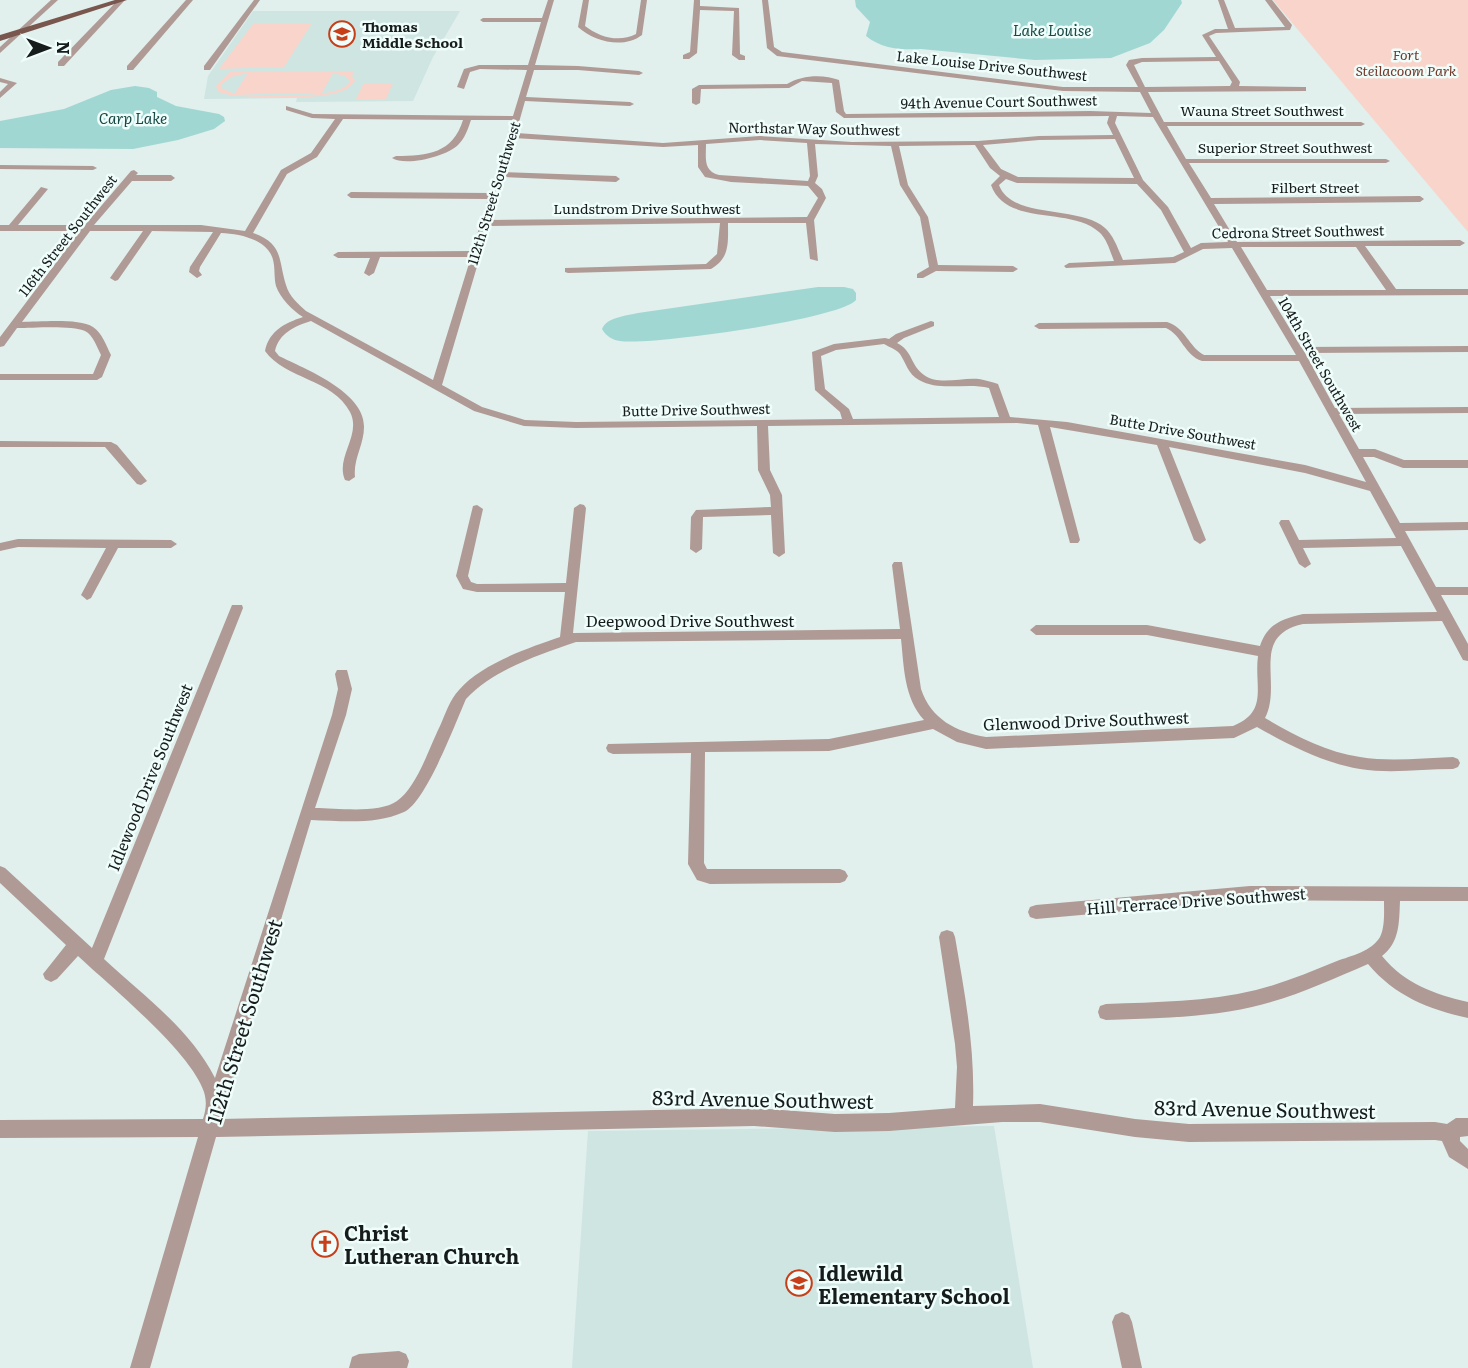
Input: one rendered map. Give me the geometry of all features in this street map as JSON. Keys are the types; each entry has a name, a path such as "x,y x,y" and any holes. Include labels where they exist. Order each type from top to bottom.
{"main road":[{"path":"0,38 122,0"}],"street":[{"path":"0,51 55,0"},
{"path":"61,64 122,0"},
{"path":"130,68 190,0"},
{"path":"207,68 257,0"},
{"name":"112th Street Southwest","path":"437,386 551,0"},
{"path":"586,0 581,27 600,38 636,37 640,32 644,0"},
{"name":"Lake Louise Drive Southwest","path":"765,0 771,48 780,54 1063,89 1224,90 1233,87 1244,90 1303,90"},
{"path":"1221,0 1232,31"},
{"path":"1233,87 1236,82 1206,34 1288,28 1289,25 1268,0"},
{"path":"686,57 693,53 697,4 738,9 736,55 742,58"},
{"path":"483,20 545,20"},
{"name":"104th Street Southwest","path":"1220,59 1147,59 1132,62 1131,65 1159,119 1300,354 1468,656"},
{"path":"461,87 467,71 474,67 592,69 639,73"},
{"name":"94th Avenue Court Southwest","path":"696,103 697,88 789,86 798,80 805,79 835,80 842,115 1102,113 1159,119"},
{"path":"0,81 13,83 0,96"},
{"path":"521,99 630,104"},
{"path":"907,105 909,115"},
{"path":"289,108 305,116 516,118"},
{"path":"1113,115 1110,120 1139,181 1166,209 1189,254"},
{"path":"248,234 284,172 314,155 340,117"},
{"path":"396,158 412,159 441,151 460,137 468,118"},
{"name":"Wauna Street Southwest","path":"1159,119 1361,124"},
{"name":"Northstar Way Southwest","path":"510,135 655,145 760,138 845,144 895,144 1117,137"},
{"path":"811,140 814,176 811,184"},
{"path":"702,141 701,162 705,173 717,177 790,179 811,184 819,191 822,198 810,220 815,259"},
{"path":"978,143 992,167 1004,176 1029,181 1139,181"},
{"path":"895,144 904,185 924,217 934,268"},
{"path":"441,151 450,158"},
{"name":"Superior Street Southwest","path":"1184,161 1386,161"},
{"path":"0,167 93,168"},
{"path":"499,174 616,179"},
{"name":"116th Street Southwest","path":"0,344 117,190 132,176 171,178"},
{"path":"1004,176 995,185 1000,198 1015,206 1095,225 1108,237 1120,263"},
{"path":"11,228 44,189"},
{"path":"351,195 492,196"},
{"name":"Filbert Street","path":"1209,201 1420,199"},
{"name":"Lundstrom Drive Southwest","path":"484,223 810,220"},
{"path":"567,270 708,267 723,255 724,221"},
{"name":"Butte Drive Southwest","path":"0,228 219,229 248,234 272,248 277,258 279,280 284,294 312,318 478,409 505,419 534,424 1006,420 1043,422 1305,468 1374,488"},
{"path":"115,278 148,228"},
{"path":"197,274 194,272 195,267 219,229"},
{"path":"1358,243 1393,292"},
{"name":"Cedrona Street Southwest","path":"1070,266 1170,260 1189,254 1205,245 1460,243"},
{"path":"338,255 475,254"},
{"path":"369,273 376,255"},
{"path":"920,276 934,268 1013,269"},
{"path":"1264,293 1468,292"},
{"path":"312,318 293,324 282,331 272,344 270,351 275,358 339,394 354,407 359,426 348,460 349,477"},
{"path":"891,343 900,336 931,324"},
{"path":"0,377 97,377 106,356 96,335 88,328 63,325 14,325"},
{"path":"1039,326 1167,325 1179,329 1192,352 1202,358 1468,349"},
{"path":"849,422 845,411 819,390 816,354 822,350 876,342 891,343 903,350 909,368 927,381 986,383 994,386 1006,420"},
{"path":"417,376 445,357"},
{"path":"1332,411 1468,410"},
{"path":"1043,422 1074,540"},
{"path":"762,423 764,470 775,490 779,553"},
{"path":"1162,443 1200,540"},
{"path":"0,444 107,444 113,447 141,481"},
{"path":"1355,453 1375,453 1403,464 1468,464"},
{"path":"566,640 580,508"},
{"path":"477,509 462,576 465,584 477,588 571,587"},
{"path":"696,549 697,517 702,512 777,511"},
{"path":"1286,523 1305,564"},
{"path":"1398,527 1468,526"},
{"path":"1295,544 1406,542"},
{"path":"0,546 18,543 171,544"},
{"path":"87,595 115,543"},
{"path":"898,565 916,698 923,711 936,723"},
{"path":"1433,591 1468,591"},
{"name":"Idlewood Drive Southwest","path":"95,960 237,608"},
{"path":"1446,616 1289,620 1270,633 1265,643 1264,704 1257,720 1271,729 1347,760 1371,764 1453,763"},
{"path":"1036,630 1147,630 1265,652"},
{"name":"Deepwood Drive Southwest","path":"306,814 367,815 401,807 416,792 466,690 492,671 576,637 906,634"},
{"name":"112th Street Southwest","path":"140,1368 215,1108 339,715 345,689 342,674"},
{"name":"Glenwood Drive Southwest","path":"936,723 956,735 977,742 1013,743 1225,733 1247,727 1257,720"},
{"path":"613,748 829,745 936,723"},
{"path":"698,747 698,870 702,875 710,877 840,876"},
{"path":"0,873 168,1029 193,1058 212,1090 215,1108"},
{"name":"Hill Terrace Drive Southwest","path":"1036,912 1250,893 1468,894"},
{"path":"1106,1012 1197,1008 1242,1001 1275,993 1371,955 1387,939 1392,894"},
{"path":"947,937 964,1044 966,1067 964,1117"},
{"path":"51,974 77,946"},
{"path":"1371,955 1384,972 1400,986 1424,998 1468,1010"},
{"name":"83rd Avenue Southwest","path":"0,1129 210,1128 754,1117 835,1123 1040,1113 1136,1128 1223,1134 1435,1131 1450,1134 1456,1127 1468,1127"},
{"path":"1450,1134 1456,1151 1468,1160"},
{"path":"1122,1322 1132,1368"},
{"path":"358,1368 359,1364 399,1361 398,1368"}],"shaded area":[{"name":"Thomas Middle School","path":"253,11 460,11 433,57 413,101 296,102 297,98 204,99 208,76"},
{"name":"Idlewild Elementary School","path":"994,1126 1033,1368 572,1368 588,1131"}],"green space":[{"name":"Fort Steilacoom Park","path":"1273,0 1468,0 1468,232"},
{"path":"312,23 284,67 219,69 253,24"},
{"path":"231,71 354,71 352,76 355,80 348,88 336,93 280,98 233,96 219,92 216,86","holes":["248,73 235,93 322,93 333,73 345,76 350,81 343,88 331,92 315,94 297,95 235,94 221,88 222,84 231,77"]},
{"path":"364,83 393,83 386,99 356,99"}],"water":[{"name":"Lake Louise","path":"855,0 1181,0 1182,3 1164,30 1150,43 1111,58 1035,60 899,49 879,44 866,36 870,22 856,7"},
{"name":"Carp Lake","path":"135,86 149,88 157,92 157,97 176,106 219,114 224,117 225,121 214,129 178,140 133,149 0,148 0,121 64,109 111,90"},
{"path":"818,287 853,289 856,293 856,300 843,307 817,315 743,330 703,335 620,341 605,334 602,329 612,319 638,313"}],"place":[{"name":"Thomas Middle School","path":"342,34"},
{"name":"Christ Lutheran Church","path":"325,1244"},
{"name":"Idlewild Elementary School","path":"799,1283"}]}
